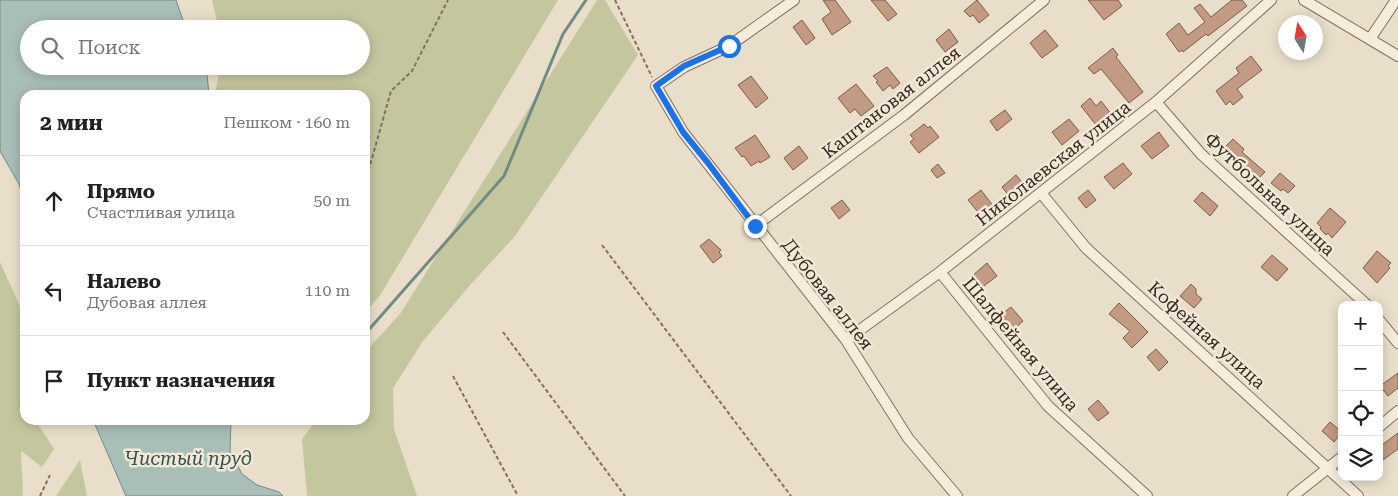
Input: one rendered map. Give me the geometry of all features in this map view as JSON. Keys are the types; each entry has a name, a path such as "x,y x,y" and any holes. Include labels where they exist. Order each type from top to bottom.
{"street":[{"path":"656,86 684,66 729,46 794,0"},
{"name":"Каштановая аллея","path":"755,226 904,115 1044,0"},
{"name":"Николаевская улица","path":"846,340 940,272 1156,102 1271,0"},
{"path":"1304,0 1398,56"},
{"path":"1370,39 1396,0"},
{"name":"Дубовая аллея","path":"656,86 683,132 846,340 908,438 956,496"},
{"name":"Футбольная улица","path":"1156,102 1202,154 1363,301"},
{"name":"Кофейная улица","path":"1041,193 1086,248 1358,496"},
{"name":"Шалфейная улица","path":"940,272 1048,406 1147,496"},
{"path":"1383,325 1398,343"},
{"path":"1383,424 1398,411"},
{"path":"1293,496 1338,460"}],"path":[{"path":"370,165 391,91 412,71 448,0"},
{"path":"615,0 656,86"},
{"path":"602,245 791,496"},
{"path":"503,332 626,496"},
{"path":"453,376 518,496"},
{"path":"40,496 50,475"}],"green space":[{"path":"212,0 558,0 379,297 370,307 370,90 216,90 218,75 370,75 370,20 217,20"},
{"path":"597,0 605,0 638,55 515,236 423,341 393,388 394,429 417,496 307,496 302,439 312,425 370,425 370,347 400,314"},
{"path":"0,262 20,307 20,425 38,425 54,449 42,467 21,451 23,496 0,496"},
{"path":"80,460 87,496 56,496"}],"water":[{"path":"0,0 176,0 183,20 20,20 20,75 207,75 209,90 20,90 20,187 0,151"},
{"name":"Чистый пруд","path":"95,425 231,425 230,451 242,474 257,485 279,492 283,496 126,496"}],"building":[{"path":"823,0 835,0 851,22 832,35 822,19 831,12"},
{"path":"871,0 885,0 897,14 888,21"},
{"path":"977,0 989,15 979,23 973,15 970,17 964,11"},
{"path":"1088,0 1118,0 1122,6 1104,20"},
{"path":"1232,0 1242,0 1247,6 1208,36 1206,34 1183,52 1182,50 1179,52 1166,34 1179,23 1188,35 1205,22 1194,8 1200,4 1211,17"},
{"path":"802,20 815,38 806,45 793,27"},
{"path":"949,29 958,42 945,52 936,40"},
{"path":"1045,30 1058,46 1042,58 1030,43"},
{"path":"1113,48 1118,55 1116,57 1143,92 1129,103 1101,69 1094,74 1088,68"},
{"path":"1251,56 1262,70 1237,89 1243,97 1233,105 1230,101 1226,105 1216,91 1239,73 1236,68"},
{"path":"887,67 900,83 893,89 890,85 883,91 873,76"},
{"path":"751,76 768,98 756,108 738,85"},
{"path":"856,84 874,106 861,116 855,109 850,113 838,98"},
{"path":"1090,98 1096,106 1101,101 1112,115 1096,125 1081,106"},
{"path":"1005,110 1012,119 997,131 990,121"},
{"path":"1069,119 1079,131 1062,145 1052,132"},
{"path":"924,124 928,128 930,126 939,137 919,153 910,142 914,139 910,135"},
{"path":"1159,132 1169,146 1152,159 1141,146"},
{"path":"755,135 770,157 751,166 735,148"},
{"path":"1233,139 1244,149 1242,152 1265,172 1258,179 1225,147"},
{"path":"799,146 808,158 793,170 784,158"},
{"path":"1123,163 1132,174 1114,189 1104,177"},
{"path":"938,164 945,173 937,178 931,170"},
{"path":"1280,173 1295,186 1288,193 1283,189 1281,191 1271,183"},
{"path":"1016,175 1025,186 1010,197 1002,187"},
{"path":"981,190 994,207 982,217 968,200"},
{"path":"1088,190 1096,200 1086,208 1078,198"},
{"path":"1202,192 1218,206 1210,216 1194,201"},
{"path":"842,200 850,210 839,219 831,208"},
{"path":"1330,208 1346,222 1332,238 1328,233 1326,235 1320,229 1321,227 1317,223"},
{"path":"709,239 721,250 719,252 722,256 713,263 700,246"},
{"path":"1377,251 1391,263 1388,266 1390,268 1377,283 1363,268"},
{"path":"1272,255 1288,269 1277,281 1261,267"},
{"path":"987,263 997,276 980,289 971,277"},
{"path":"1191,284 1196,289 1196,294 1202,299 1194,308 1180,296"},
{"path":"1119,303 1148,332 1132,348 1123,338 1130,331 1109,314"},
{"path":"1011,307 1023,321 1013,330 1001,315"},
{"path":"1156,349 1168,362 1159,371 1147,357"},
{"path":"1398,373 1398,388 1388,396 1383,390 1383,384"},
{"path":"1098,400 1109,413 1098,421 1088,409"},
{"path":"1330,422 1338,429 1338,437 1334,442 1322,431"},
{"path":"1398,433 1398,449 1383,460 1383,444"}],"waterway":[{"path":"370,328 504,176 563,34 586,0"}],"route":[{"path":"729,46 684,66 656,86 683,132 755,226"}]}
